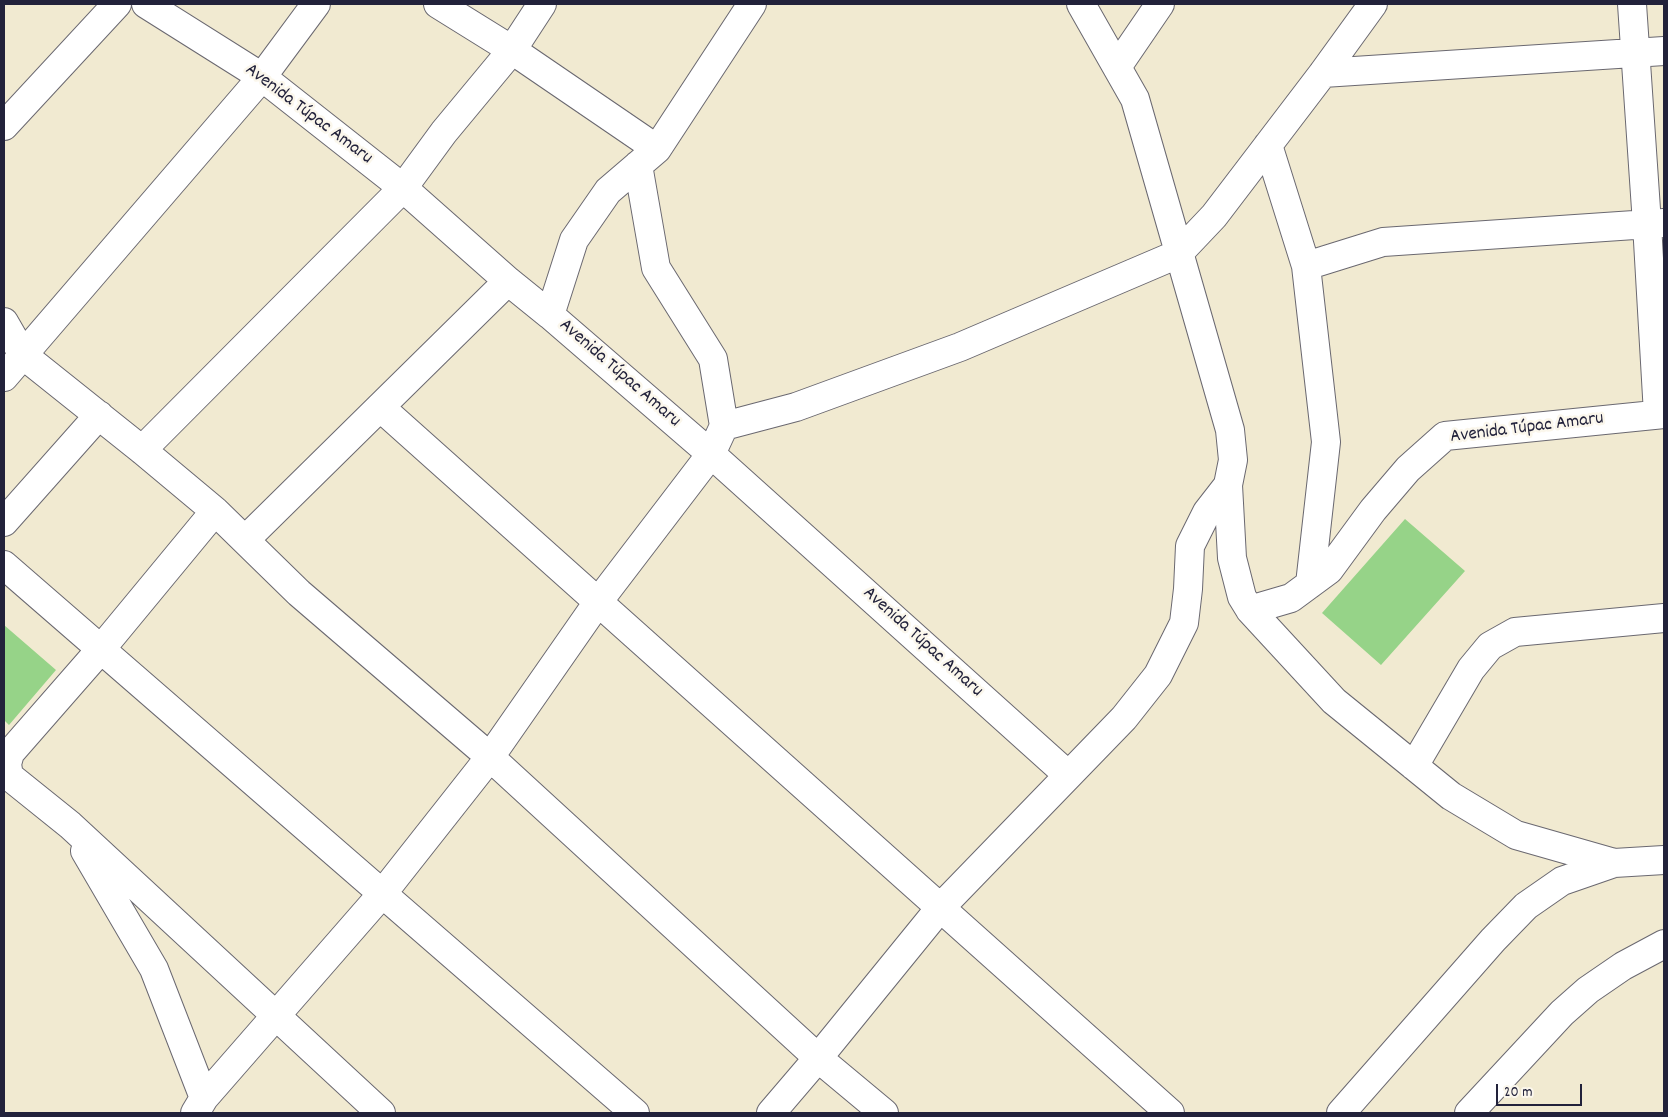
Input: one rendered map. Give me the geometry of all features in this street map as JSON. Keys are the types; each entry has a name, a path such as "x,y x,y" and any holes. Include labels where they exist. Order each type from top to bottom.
{"street":[{"path":"4,126 117,4"},
{"name":"Avenida Túpac Amaru","path":"146,4 262,78 403,188 508,281 710,454 1068,775"},
{"path":"4,377 262,78 316,4"},
{"path":"200,1106 382,894 490,757 598,602 710,454 724,426 713,359 656,268 647,157 512,50 438,4"},
{"path":"142,450 403,188 444,132 512,50 542,4"},
{"path":"550,315 574,240 608,191 647,157 752,4"},
{"path":"1081,4 1135,98 1178,254 1230,430 1233,460 1228,485 1232,558 1242,597 1250,610 1334,701 1451,796 1516,835 1614,863"},
{"path":"1117,67 1160,4"},
{"path":"724,426 796,407 960,347 1178,254 1214,216 1373,4"},
{"path":"1632,4 1635,53 1656,224 1661,414"},
{"path":"1323,73 1664,51"},
{"path":"1268,145 1306,266 1326,442 1310,584"},
{"path":"1306,266 1383,242 1656,224"},
{"path":"245,540 508,281"},
{"path":"4,322 23,355 215,511 299,593 490,757 818,1058 884,1113"},
{"path":"380,406 1170,1113"},
{"name":"Avenida Túpac Amaru","path":"1250,610 1292,598 1328,570 1373,510 1408,469 1445,436 1661,414"},
{"path":"4,522 99,415"},
{"path":"771,1113 940,908 1124,718 1158,675 1184,623 1190,546 1207,512 1228,485"},
{"path":"215,511 101,649 10,753 7,764 9,776 70,825 381,1113"},
{"path":"4,564 635,1113"},
{"path":"1414,766 1472,669 1490,646 1515,632 1664,618"},
{"path":"70,825 154,969 200,1106"},
{"path":"1341,1113 1493,940 1526,906 1562,881 1614,863 1664,860"},
{"path":"1469,1113 1562,1013 1588,990 1622,966 1664,944"}],"green space":[{"path":"1405,519 1465,571 1381,665 1322,613"},
{"path":"4,625 56,670 9,725 4,720"}]}
